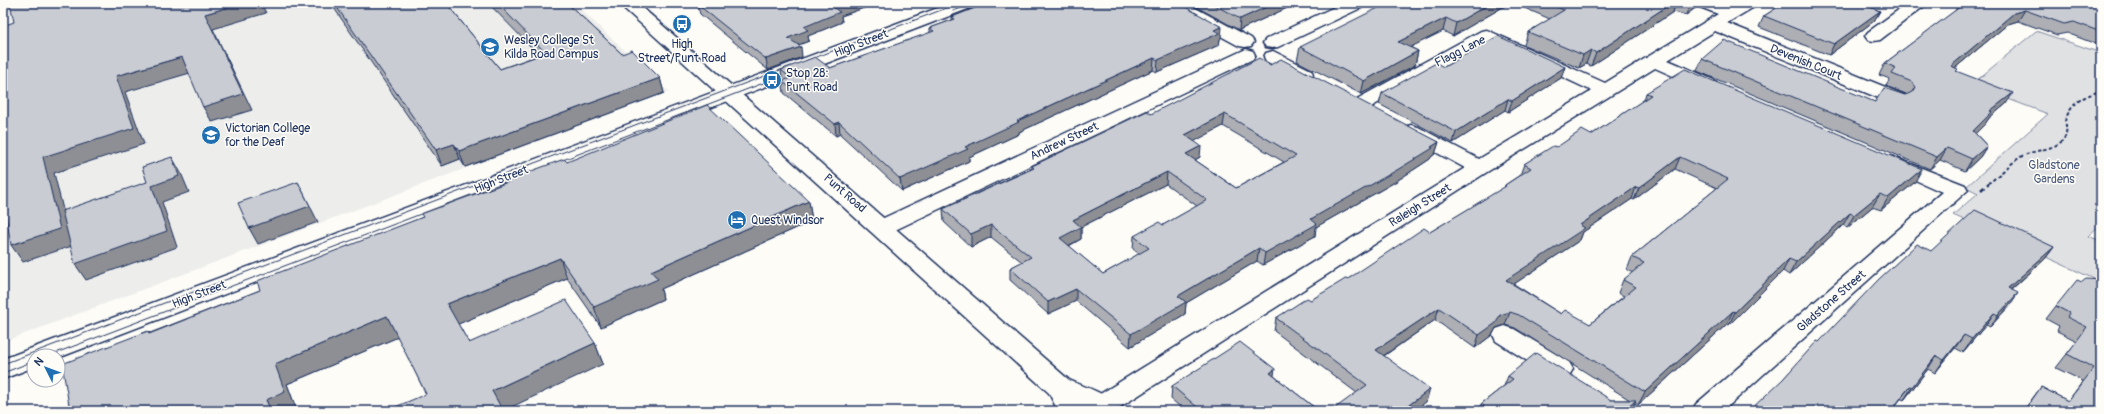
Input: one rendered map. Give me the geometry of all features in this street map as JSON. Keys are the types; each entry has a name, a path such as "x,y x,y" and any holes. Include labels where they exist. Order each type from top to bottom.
{"main road":[{"name":"Punt Road","path":"627,3 883,227 1060,387 1101,409"},
{"name":"High Street","path":"56,348 968,3"},
{"path":"1173,3 1262,59 1273,50 1357,3"},
{"path":"1706,3 1740,8"},
{"path":"1874,36 1914,4"},
{"name":"Raleigh Street","path":"1101,409 1480,168 1740,8"},
{"name":"Devenish Court","path":"1713,24 1898,99"},
{"name":"Flagg Lane","path":"1480,168 1355,101 1487,35 1605,90"},
{"name":"Andrew Street","path":"883,227 1246,49"},
{"path":"1273,50 1322,83"},
{"path":"1653,61 1725,91"},
{"path":"1877,156 1957,190"},
{"name":"Gladstone Street","path":"1705,411 1957,190"},
{"path":"1505,335 1580,382"},
{"name":"High Street","path":"3,368 26,359"},
{"name":"Punt Road","path":"1060,387 1072,411"}],"path":[{"path":"3,5 18,4"},
{"path":"1957,190 1979,192 2020,157 2054,146 2065,139 2068,130 2064,121 2073,103 2086,96 2101,91"}],"shaded area":[{"name":"Victorian College for the Deaf","path":"3,3 574,3 669,92 3,342"}],"green space":[{"name":"Gladstone Gardens","path":"2036,31 2101,53 2101,224 2088,236 2101,241 2101,282 1953,215 1978,193 1966,187 2048,114 1971,85"}],"building":[{"path":"10,3 243,3 205,14 243,94 203,107 182,57 116,76 134,128 43,157 60,229 11,245 3,204 3,26 14,22"},
{"name":"Wesley College St Kilda Road Campus","path":"334,3 446,3 500,69 546,53 497,3 567,3 622,54 632,50 660,78 459,151 454,144 436,150"},
{"path":"849,3 834,8 840,12 804,27 808,30 788,38 801,47 766,59 697,4"},
{"path":"995,3 1178,3 1222,27 1214,30 1220,33 1158,60 1154,58 1017,121 1019,122 965,147 968,149 900,179 839,122 835,124 782,81 791,78 781,70 815,57 830,68 934,31 930,28 955,19 952,17 980,6 983,7"},
{"path":"1211,3 1275,3 1240,19"},
{"path":"1388,3 1491,3 1456,23 1446,18 1398,42 1418,51 1364,81 1300,47"},
{"path":"1547,3 1672,3 1596,53 1591,50 1583,55 1528,32 1564,10"},
{"path":"1784,3 1859,3 1880,11 1834,44 1764,16"},
{"path":"1961,3 2101,3 2101,32 2074,22 2064,24 2025,10 2014,13 1951,66 1958,69 1956,71 2013,93 1990,111 1992,112 1973,131 1987,146 1972,159 1947,148 1937,157 1702,59 1724,40 1875,102 1884,88 1905,95 1913,92 1916,87 1912,82 1892,74 1896,68 1885,63 1961,6 1958,5"},
{"path":"1498,36 1565,67 1512,101 1508,99 1456,132 1382,93 1436,63 1444,67"},
{"path":"1259,58 1270,65 1281,59 1439,142 1431,147 1433,148 1397,170 1311,219 1317,224 1265,253 1259,248 1178,296 1186,302 1131,334 1076,289 1048,302 1010,268 1031,257 991,225 971,234 943,209 1034,168 1032,166 1147,111 1151,114","holes":["1225,114 1296,156 1236,188 1186,154 1201,146 1185,135","1167,172 1207,200 1163,225 1159,222 1134,236 1149,248 1103,274 1060,238 1081,227 1073,220"]},
{"path":"1685,69 1922,169 1888,198 1880,194 1854,215 1850,213 1796,262 1789,259 1735,312 1733,311 1645,392 1519,315 1510,312 1500,315 1496,323 1479,335 1439,308 1376,350 1430,389 1401,411 1331,411 1367,385 1276,318 1307,298 1311,300 1347,278 1348,279 1424,228 1430,232 1506,186 1505,185 1531,168 1524,164 1553,146 1557,147 1582,130 1591,135 1651,95 1646,93","holes":["1680,157 1728,179 1632,257 1644,263 1623,280 1636,287 1590,324 1565,310 1561,314 1506,280 1585,228 1580,225 1636,187 1639,188"]},
{"path":"707,105 809,201 651,271 658,279 594,307 560,258 447,304 469,343 566,300 595,343 492,391 503,411 386,411 426,394 387,316 275,364 285,392 266,400 271,411 70,411 66,388 66,362 148,331 149,334 260,290 257,281 423,217 421,214 508,182 507,180 564,159 567,162"},
{"path":"172,157 179,176 152,186 167,231 75,264 62,211 147,182 142,167"},
{"path":"298,182 310,206 249,228 238,203"},
{"path":"1975,210 2054,247 2008,288 2018,293 1998,315 1994,313 1972,339 1964,335 1944,360 1936,356 1891,411 1749,411 1783,379 1817,341 1819,342 1879,279 1917,244 1931,251"},
{"path":"2086,279 2101,280 2101,411 2024,411 2041,387 2068,401 2094,368 2067,354 2087,327 2067,317 2069,313 2056,306 2077,280 2082,282"},
{"path":"1240,342 1275,369 1270,373 1319,411 1202,411 1172,386"},
{"path":"1536,353 1611,400 1636,400 1624,411 1478,411 1484,406 1481,404 1513,379 1508,376"}],"tram line":[{"path":"806,61 960,3"},
{"path":"953,11 976,3"},
{"path":"3,364 791,66"},
{"path":"555,163 774,79"},
{"path":"66,349 518,177"},
{"path":"3,373 26,364"}],"place":[{"name":"High Street/Punt Road","path":"682,24"},
{"name":"Wesley College St Kilda Road Campus","path":"490,47"},
{"name":"Stop 28: Punt Road","path":"772,80"},
{"name":"Victorian College for the Deaf","path":"211,135"},
{"name":"Quest Windsor","path":"737,220"}]}
